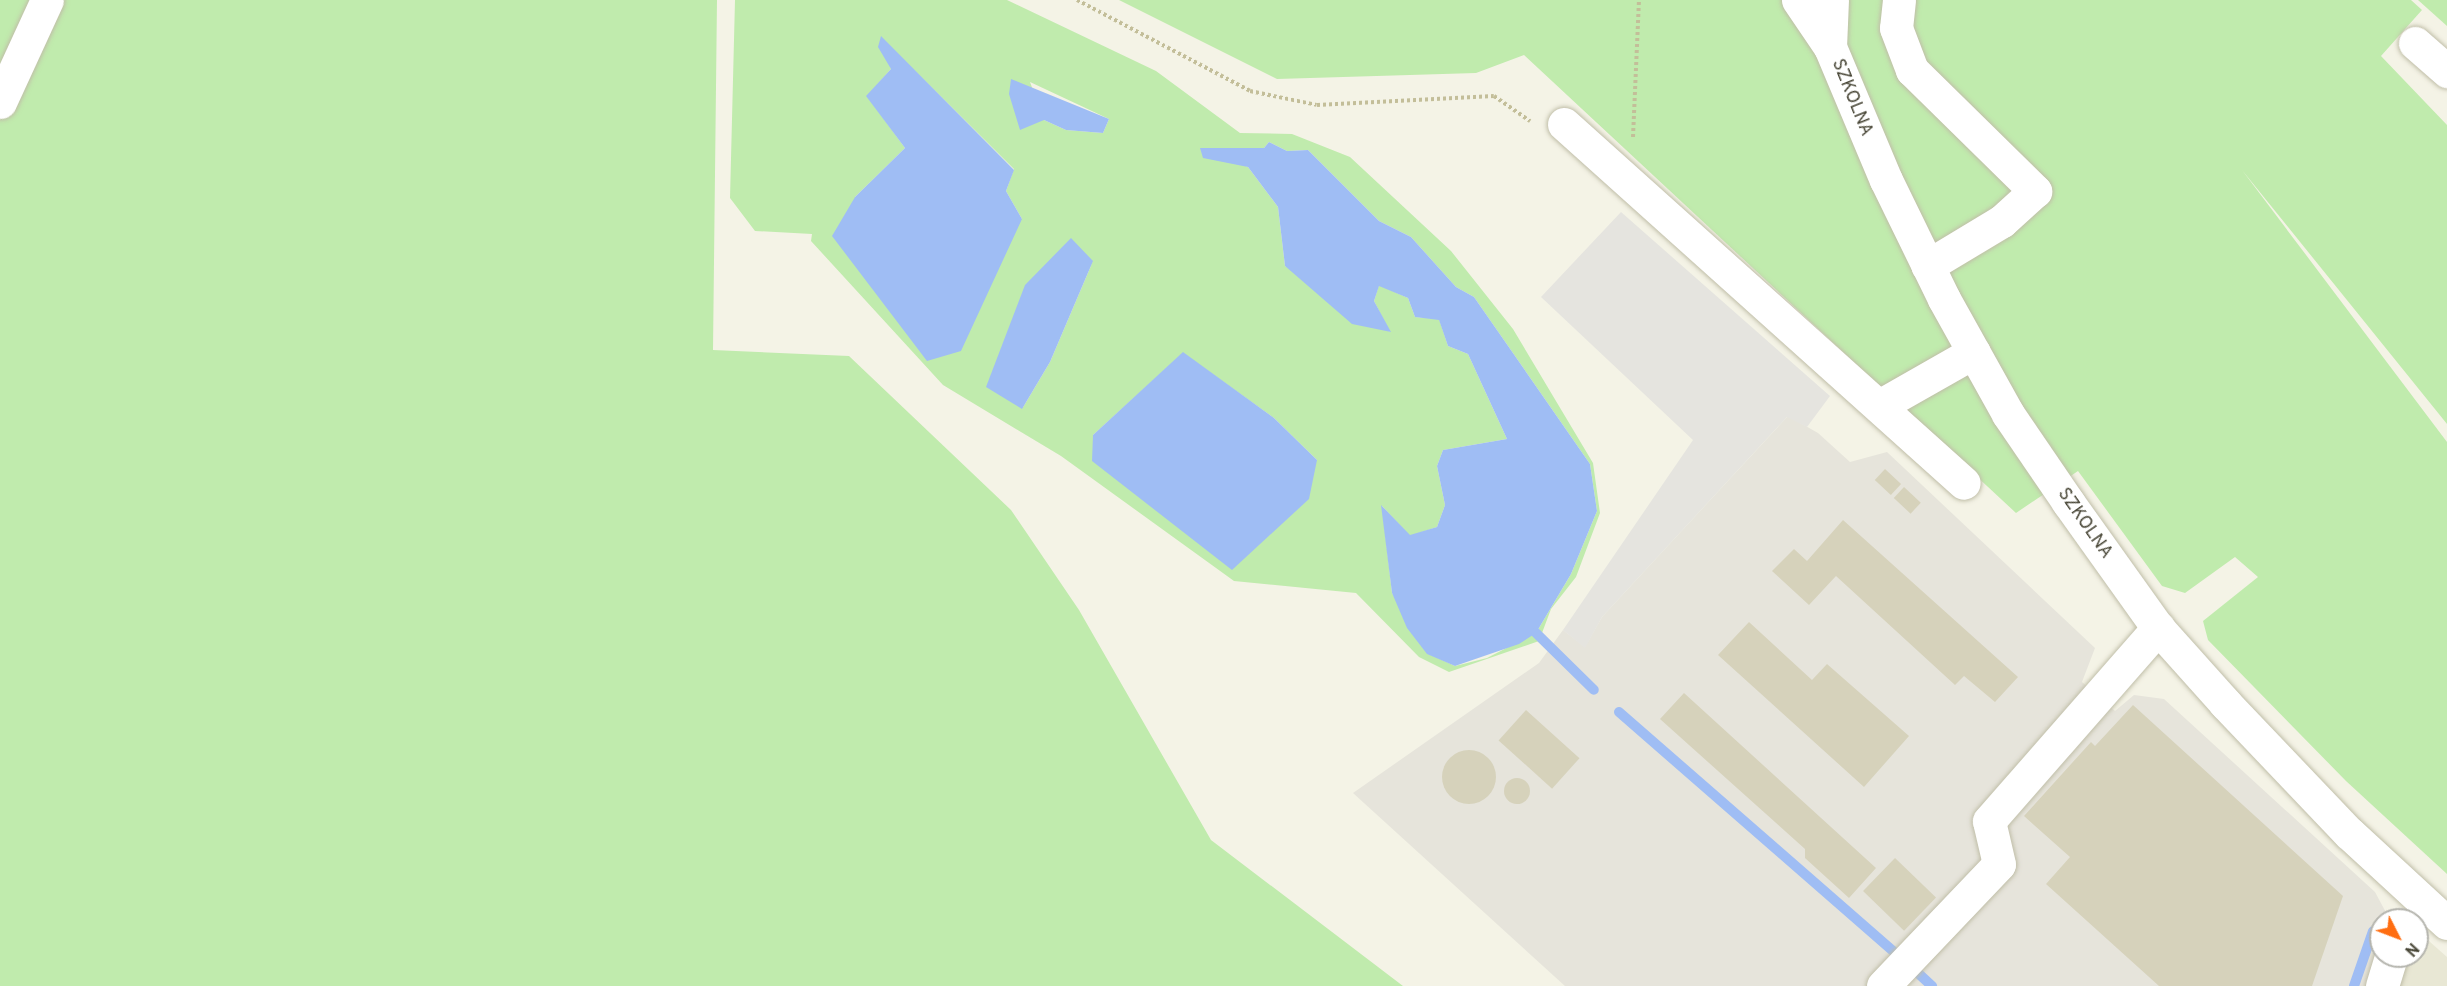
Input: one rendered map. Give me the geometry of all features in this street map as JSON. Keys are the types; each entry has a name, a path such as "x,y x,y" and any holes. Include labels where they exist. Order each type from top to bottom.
{"street":[{"path":"0,102 47,0"},
{"name":"SZKOLNA","path":"1798,0 1830,47 1927,266 2008,414 2158,628 2409,907 2447,923"},
{"name":"SZKOLNA","path":"1830,47 1832,0"},
{"path":"1899,0 1896,28 1912,70 2035,191 2002,221 1927,266"},
{"path":"2415,42 2447,71"},
{"path":"1569,129 1964,483"},
{"path":"1879,406 1974,352"},
{"path":"1883,986 1999,864 1989,820 2158,628"},
{"path":"2382,986 2387,968"}],"path":[{"path":"1077,0 1250,91 1317,105 1494,96 1551,134 1569,129"},
{"path":"1630,185 1639,0"}],"shaded area":[{"path":"1621,212 1830,396 1807,427 1787,417 1602,617 1585,648 1563,630 1693,440 1541,297"},
{"path":"1788,416 1818,433 1850,462 1887,452 2095,648 2082,682 2115,711 2134,695 2164,699 2375,892 2384,908 2369,908 2369,968 2374,968 2368,986 1565,986 1353,793 1539,663 1563,630 1585,647 1602,617"},
{"path":"2429,941 2447,957 2447,986 2391,986 2397,968 2429,968"}],"green space":[{"path":"0,0 717,0 713,350 849,356 1011,510 1079,610 1211,840 1403,986 0,986"},
{"path":"735,0 1007,0 1156,71 1240,133 1292,134 1350,157 1451,251 1513,329 1593,463 1600,513 1576,577 1551,609 1539,641 1449,672 1419,657 1356,593 1234,581 1061,456 943,385 811,241 812,234 755,231 730,198","holes":["881,37 1014,169 1006,191 1022,219 855,197 905,148 867,96 891,69","1030,82 1109,119 1103,133 1066,130 1044,120","1269,142 1287,151 1308,150 1379,221 1411,237 1456,287 1474,297 1590,464 1597,511 1571,574 1536,633 1487,658 1455,666 1427,653 1392,593 1382,506 1410,536 1437,527 1445,505 1437,466 1443,450 1507,439 1468,354 1448,346 1439,319 1415,317 1408,298 1379,285 1374,301 1390,332 1285,266 1278,207 1248,167 1201,148 1264,148","1093,261 1050,362 1022,409","1183,353 1274,418 1317,460 1093,435"]},
{"path":"1119,0 2411,0 2422,10 2381,56 2447,125 2447,424 2242,170 2447,442 2447,874 2346,781 2208,640 2203,621 2258,577 2235,557 2185,593 2162,586 2078,471 2016,513 1524,55 1476,73 1277,79"},
{"path":"2418,0 2447,0 2447,26"}],"water":[{"path":"881,36 1014,170 1006,191 1022,219 961,351 927,361 832,236 855,197 905,148 866,96 891,69 878,47"},
{"path":"1011,79 1109,119 1103,133 1066,130 1044,120 1020,130 1009,94"},
{"path":"1269,142 1287,151 1308,150 1379,221 1411,237 1456,287 1474,297 1590,464 1597,511 1571,574 1536,633 1519,644 1455,666 1427,654 1407,628 1392,593 1381,505 1410,535 1437,527 1445,505 1437,466 1443,450 1507,439 1468,354 1448,346 1439,320 1415,317 1408,298 1379,286 1374,301 1391,332 1352,324 1285,266 1278,207 1248,167 1203,158 1200,148 1264,148"},
{"path":"1071,238 1093,261 1050,362 1022,409 986,387 1025,285"},
{"path":"1183,352 1274,418 1317,460 1309,499 1232,570 1092,461 1093,435"}],"building":[{"path":"1885,469 1901,484 1891,495 1875,480"},
{"path":"1904,487 1921,503 1911,514 1894,498"},
{"path":"1843,520 2018,677 1995,702 1964,676 1955,685 1836,576 1809,605 1772,571 1794,549 1807,561"},
{"path":"1749,622 1812,680 1827,664 1909,736 1864,787 1718,655"},
{"path":"1684,693 1876,868 1849,898 1805,858 1805,849 1660,719"},
{"path":"2133,705 2343,896 2312,986 2159,986 2046,884 2070,857 2024,816 2091,742 2095,746"},
{"path":"1526,710 1580,758 1552,789 1499,740"},
{"path":"1469,750 1479,752 1488,758 1494,767 1496,777 1494,787 1488,796 1479,802 1469,804 1459,802 1450,796 1444,787 1442,777 1444,767 1450,758 1459,752"},
{"path":"1517,778 1526,782 1530,791 1526,800 1517,804 1508,800 1504,791 1508,782"},
{"path":"1895,858 1936,898 1904,931 1863,891"}],"waterway":[{"path":"1536,633 1594,690"},
{"path":"1619,712 1893,951"},
{"path":"2354,986 2369,943"},
{"path":"1919,974 1932,986"}]}
